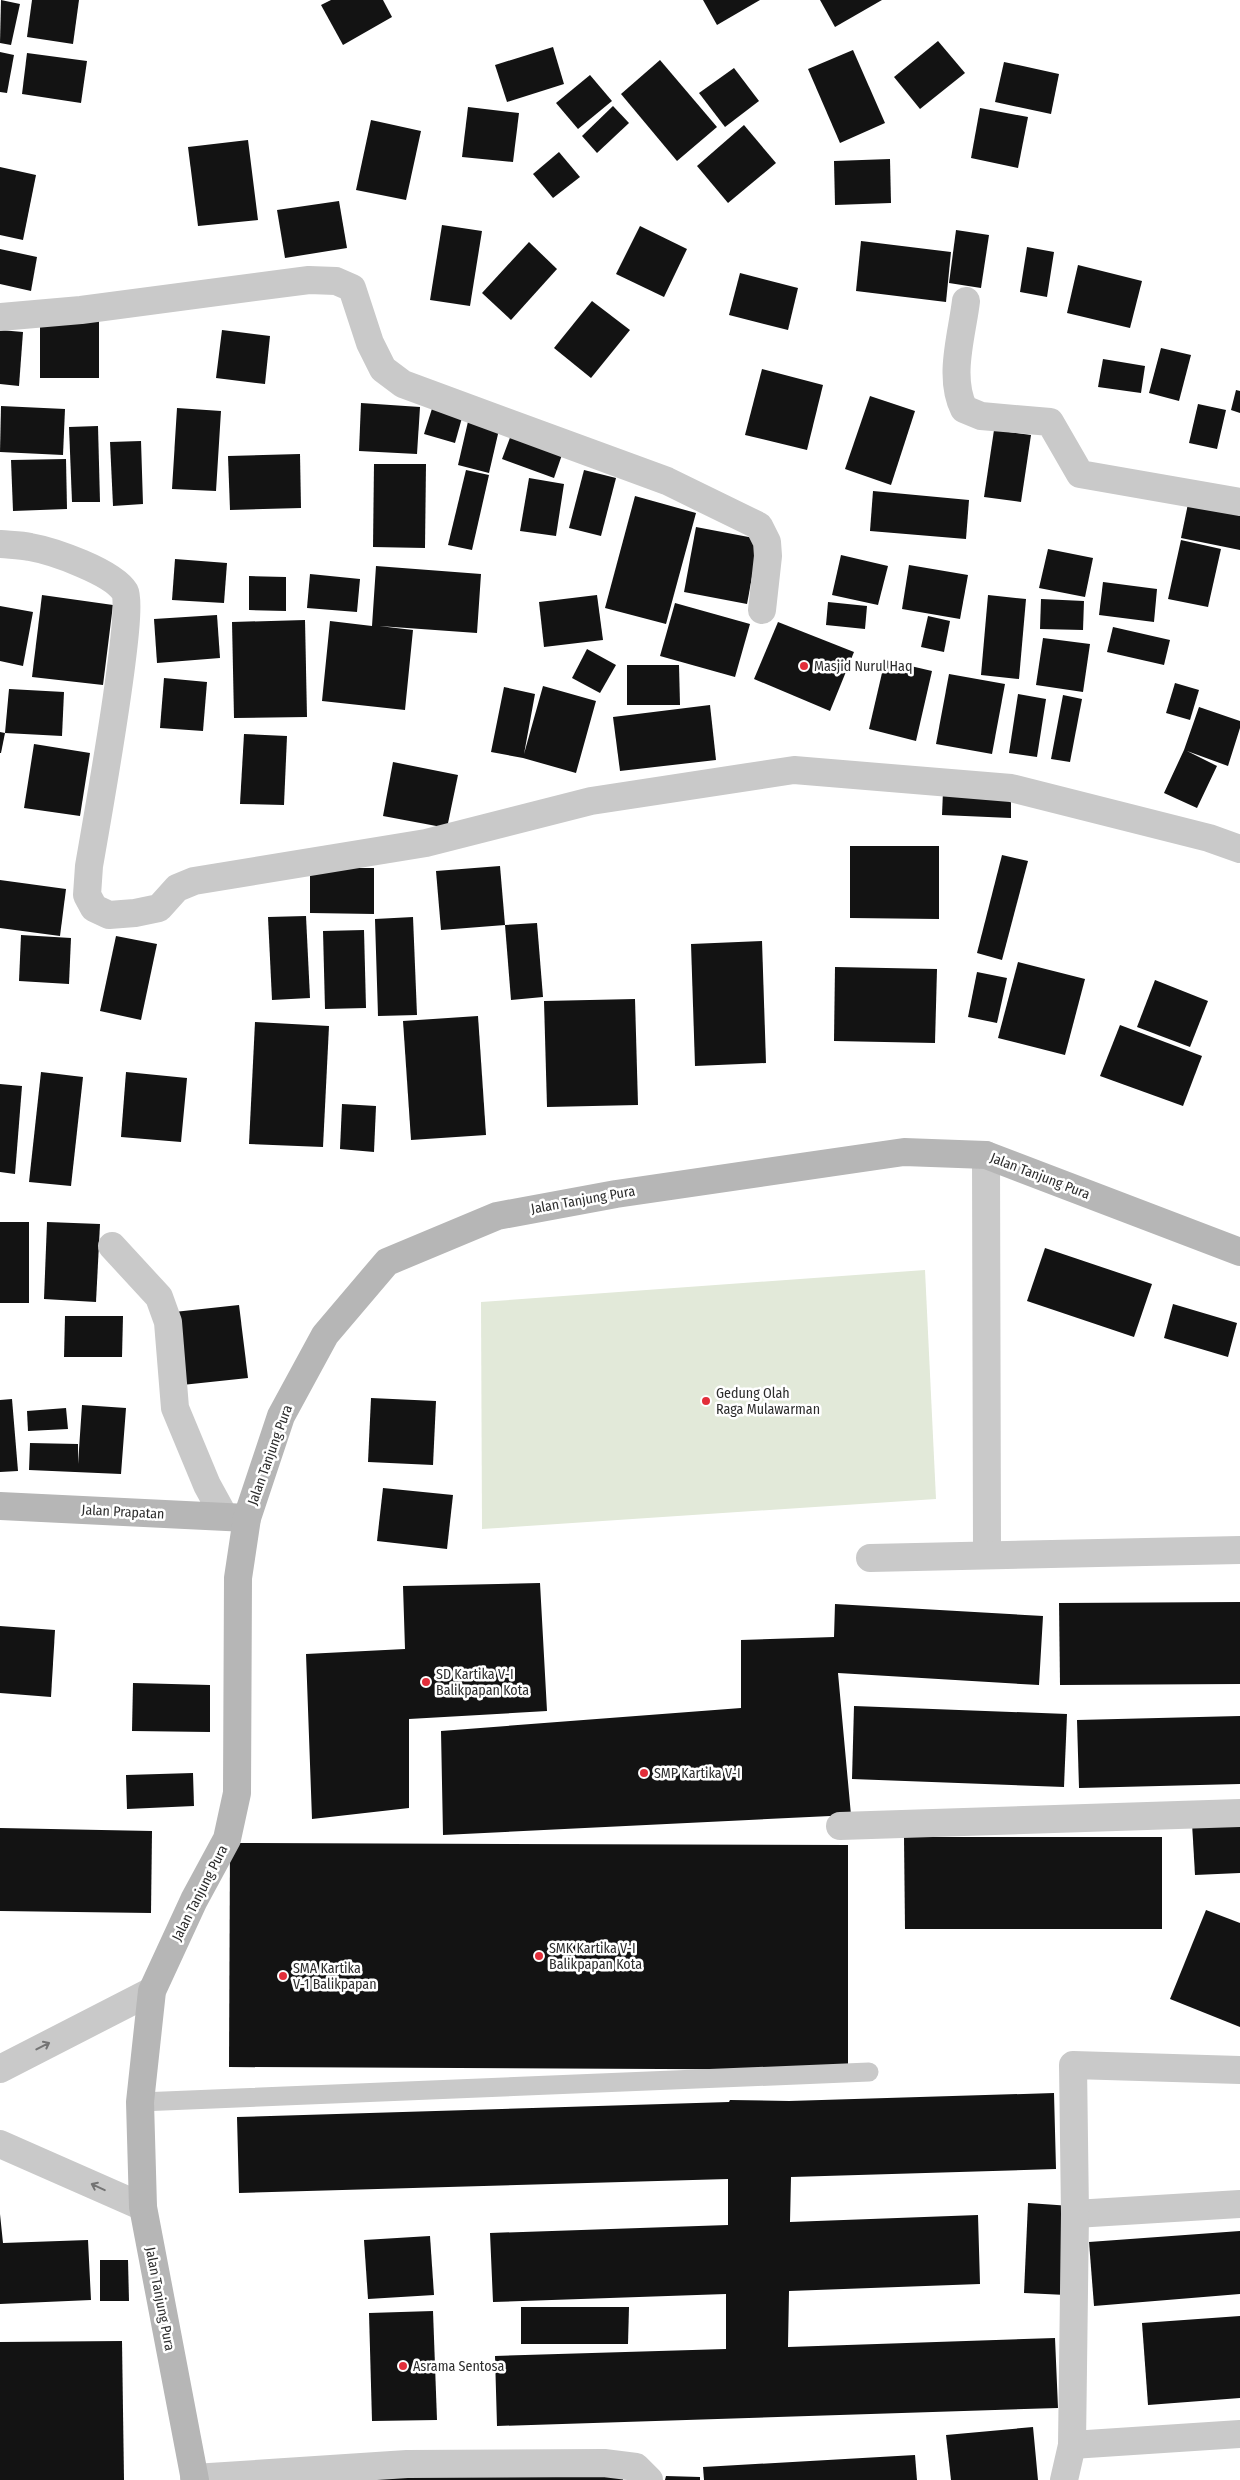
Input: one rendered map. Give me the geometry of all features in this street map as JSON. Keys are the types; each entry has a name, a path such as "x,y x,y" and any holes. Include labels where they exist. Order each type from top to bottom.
{"street":[{"path":"0,317 81,310 309,280 336,280 352,288 370,343 383,369 402,384 667,481 759,526 767,542 768,556 762,610"},
{"path":"966,301 956,378 960,400 964,409 981,416 1050,422 1080,474 1240,502"},
{"path":"0,544 31,547 81,563 112,578 126,593 127,609 118,689 89,866 87,895 94,908 109,915 135,913 159,908 177,888 194,881 426,843 591,801 794,770 1011,788 1209,838 1240,849"},
{"name":"Jalan Tanjung Pura","path":"195,2479 143,2207 140,2102 152,1991 194,1900 227,1839 237,1793 238,1578 235,1517 282,1416 324,1335 387,1262 497,1216 607,1195 904,1152 986,1155 1240,1252"},
{"path":"986,1155 987,1555"},
{"path":"112,1246 159,1297 168,1322 175,1408 207,1485 235,1517"},
{"name":"Jalan Prapatan","path":"0,1506 235,1517"},
{"path":"870,1558 1240,1550"},
{"path":"840,1826 1240,1813"},
{"path":"0,2069 152,1991"},
{"path":"1064,2480 1072,2445 1075,2214 1073,2065 1240,2070"},
{"path":"0,2144 143,2207"},
{"path":"1075,2214 1240,2204"},
{"path":"1072,2445 1240,2434"},
{"path":"195,2479 407,2464 604,2463 636,2467 649,2480"}],"lane":[{"path":"140,2102 869,2072"}],"green space":[{"name":"Gedung Olah Raga Mulawarman","path":"925,1270 936,1499 482,1529 481,1302"}],"building":[{"path":"1,0 20,4 11,45 0,43"},
{"path":"32,0 79,0 73,44 27,37"},
{"path":"331,0 383,0 392,17 343,45 321,5"},
{"path":"703,0 760,0 717,25"},
{"path":"820,0 882,0 835,27"},
{"path":"938,41 965,73 920,109 894,77"},
{"path":"553,47 564,84 507,102 495,65"},
{"path":"853,50 885,123 840,143 808,69"},
{"path":"0,52 14,55 7,93 0,92"},
{"path":"27,53 87,61 81,103 22,94"},
{"path":"660,60 717,127 677,161 621,94"},
{"path":"1004,62 1059,74 1051,114 995,102"},
{"path":"734,68 759,101 725,127 699,93"},
{"path":"590,75 612,101 578,129 556,103"},
{"path":"613,106 629,123 597,153 582,136"},
{"path":"468,107 519,113 513,162 462,157"},
{"path":"980,108 1028,117 1018,168 971,158"},
{"path":"371,120 421,131 406,200 356,190"},
{"path":"744,125 776,163 728,203 697,166"},
{"path":"248,140 258,220 198,226 188,147"},
{"path":"559,152 580,177 553,198 533,174"},
{"path":"890,159 891,203 835,205 834,161"},
{"path":"0,167 36,175 23,240 0,235"},
{"path":"339,201 347,248 285,258 277,210"},
{"path":"442,225 482,231 470,306 430,300"},
{"path":"640,226 687,249 664,297 616,274"},
{"path":"956,230 989,235 981,288 949,283"},
{"path":"861,241 951,252 946,302 856,291"},
{"path":"529,242 557,269 511,320 482,293"},
{"path":"1027,247 1054,252 1047,297 1020,292"},
{"path":"0,249 37,257 31,291 0,284"},
{"path":"1078,265 1142,281 1130,328 1067,313"},
{"path":"740,273 798,288 788,330 729,315"},
{"path":"592,301 630,330 591,378 554,348"},
{"path":"99,319 99,378 40,378 40,320"},
{"path":"0,330 23,332 19,386 0,384"},
{"path":"222,330 270,336 265,384 216,378"},
{"path":"1161,348 1191,355 1179,401 1149,393"},
{"path":"1103,359 1145,366 1141,393 1098,387"},
{"path":"762,369 823,385 807,450 745,435"},
{"path":"1236,390 1240,391 1240,413 1231,410"},
{"path":"870,396 915,411 891,485 845,469"},
{"path":"435,399 465,407 455,443 424,434"},
{"path":"361,403 420,407 417,454 359,451"},
{"path":"1198,404 1226,410 1217,449 1189,443"},
{"path":"1,406 65,409 63,455 0,452"},
{"path":"177,408 221,411 216,491 172,489"},
{"path":"470,413 501,421 489,473 458,465"},
{"path":"98,426 100,502 72,502 69,427"},
{"path":"514,427 565,446 554,478 502,459"},
{"path":"994,430 1031,435 1021,502 984,497"},
{"path":"141,441 143,504 113,506 110,442"},
{"path":"300,454 301,508 230,510 228,456"},
{"path":"66,459 67,509 13,511 11,460"},
{"path":"374,464 426,464 425,548 373,547"},
{"path":"466,470 489,475 472,550 448,545"},
{"path":"584,470 616,478 601,536 569,528"},
{"path":"529,478 564,484 556,536 520,531"},
{"path":"873,491 969,500 966,539 870,531"},
{"path":"1190,494 1240,505 1240,550 1181,538"},
{"path":"635,496 696,513 666,624 605,608"},
{"path":"696,527 759,539 747,604 684,592"},
{"path":"1181,540 1221,549 1208,607 1168,599"},
{"path":"1048,549 1093,558 1085,597 1039,588"},
{"path":"841,555 888,566 878,605 832,595"},
{"path":"175,559 227,563 224,603 172,600"},
{"path":"909,565 968,575 960,619 902,609"},
{"path":"376,566 481,574 477,633 379,626 413,630 405,710 322,701 330,621 372,626"},
{"path":"310,574 360,579 357,612 307,608"},
{"path":"249,576 286,577 286,611 249,610"},
{"path":"1103,582 1157,589 1154,622 1099,615"},
{"path":"42,595 113,605 103,685 32,677"},
{"path":"597,595 603,640 544,647 539,602"},
{"path":"988,595 1026,599 1019,679 981,675"},
{"path":"1041,599 1084,601 1083,630 1040,629"},
{"path":"828,602 867,606 865,629 826,625"},
{"path":"675,603 750,624 735,677 660,656"},
{"path":"0,606 33,612 23,666 0,661"},
{"path":"217,615 220,658 157,663 154,619"},
{"path":"928,616 950,621 944,652 921,647"},
{"path":"305,620 307,717 234,718 232,622"},
{"name":"Masjid Nurul Haq","path":"778,622 854,652 830,711 754,679"},
{"path":"1113,627 1170,640 1164,665 1107,652"},
{"path":"1043,638 1090,644 1083,692 1036,685"},
{"path":"587,649 616,665 600,693 572,678"},
{"path":"885,660 932,671 916,741 869,729"},
{"path":"627,665 679,665 680,705 627,705"},
{"path":"949,674 1005,684 992,754 936,744"},
{"path":"164,678 207,682 203,731 160,728"},
{"path":"1175,683 1199,690 1190,720 1166,713"},
{"path":"543,686 596,701 576,773 523,758 491,752 504,687 535,694 524,754"},
{"path":"9,689 64,692 62,736 5,733"},
{"path":"1018,694 1046,699 1037,757 1009,753"},
{"path":"1063,695 1082,699 1070,762 1051,759"},
{"path":"710,705 716,760 620,771 613,717"},
{"path":"1199,707 1240,721 1240,728 1228,766 1187,751 1217,766 1197,808 1164,793 1184,750"},
{"path":"0,732 5,733 1,753 0,753"},
{"path":"244,734 287,736 284,805 240,804"},
{"path":"34,744 90,753 80,816 24,808"},
{"path":"393,762 458,775 447,828 383,816"},
{"path":"943,791 1011,794 1011,818 942,815"},
{"path":"850,846 939,846 939,919 850,918"},
{"path":"1002,855 1028,861 1002,960 977,953"},
{"path":"500,866 505,925 441,930 436,871"},
{"path":"310,868 374,868 374,914 310,913"},
{"path":"0,880 66,889 60,936 0,928"},
{"path":"306,916 310,998 272,1000 268,917"},
{"path":"413,917 417,1015 378,1016 375,919"},
{"path":"537,923 543,997 511,1000 505,925"},
{"path":"364,930 366,1008 325,1009 323,931"},
{"path":"21,935 71,938 69,984 19,981"},
{"path":"116,936 157,944 141,1020 100,1011"},
{"path":"762,941 766,1063 695,1066 691,944"},
{"path":"1018,962 1085,979 1065,1055 998,1038"},
{"path":"835,967 937,969 935,1043 834,1041"},
{"path":"977,972 1007,978 997,1023 968,1017"},
{"path":"1155,980 1208,1001 1190,1047 1137,1027"},
{"path":"635,999 638,1105 547,1107 544,1001"},
{"path":"478,1016 486,1135 411,1140 403,1021"},
{"path":"255,1022 329,1026 323,1147 249,1144"},
{"path":"1120,1025 1202,1056 1183,1106 1100,1076"},
{"path":"41,1072 83,1077 71,1186 29,1182"},
{"path":"126,1072 187,1078 181,1142 121,1137"},
{"path":"0,1084 22,1086 15,1174 0,1172"},
{"path":"342,1104 376,1106 374,1152 340,1149"},
{"path":"0,1222 29,1222 29,1303 0,1303"},
{"path":"47,1222 100,1224 96,1302 44,1299"},
{"path":"1045,1248 1152,1284 1134,1337 1027,1301"},
{"path":"1173,1304 1237,1323 1228,1357 1164,1338"},
{"path":"239,1305 248,1378 182,1385 174,1312"},
{"path":"65,1316 123,1316 122,1357 64,1357"},
{"path":"371,1398 436,1401 433,1465 368,1462"},
{"path":"12,1399 18,1471 0,1472 0,1400"},
{"path":"82,1405 126,1408 121,1474 29,1470 30,1443 78,1444 78,1464"},
{"path":"66,1408 68,1429 28,1431 27,1411"},
{"path":"383,1488 453,1495 447,1549 377,1541"},
{"name":"SD Kartika V-I Balikpapan Kota","path":"540,1583 547,1711 409,1719 409,1808 312,1819 306,1654 405,1649 403,1586"},
{"path":"1240,1602 1240,1684 1060,1685 1059,1603"},
{"name":"SMP Kartika V-I","path":"835,1604 1043,1616 1039,1685 838,1673 851,1815 443,1835 441,1731 741,1708 741,1640 834,1637"},
{"path":"0,1626 55,1630 51,1697 0,1693"},
{"path":"133,1683 210,1685 210,1732 132,1731"},
{"path":"854,1706 1067,1714 1064,1787 852,1779"},
{"path":"1240,1716 1240,1784 1079,1788 1077,1720"},
{"path":"193,1773 194,1806 127,1809 126,1775"},
{"path":"1240,1820 1240,1873 1195,1875 1192,1823"},
{"path":"0,1828 152,1831 151,1913 0,1911"},
{"path":"904,1837 1162,1837 1162,1929 905,1929"},
{"name":"SMK Kartika V-I Balikpapan Kota","path":"230,1843 848,1845 848,2070 229,2067"},
{"path":"1206,1910 1240,1923 1240,2027 1170,1999"},
{"path":"1054,2093 1056,2169 791,2177 790,2222 978,2215 980,2284 789,2291 788,2347 1055,2338 1058,2408 497,2426 495,2356 726,2349 726,2294 493,2302 490,2233 728,2225 728,2179 239,2193 237,2117 729,2102 730,2100 789,2101"},
{"path":"1028,2203 1071,2206 1066,2295 1024,2293"},
{"path":"0,2214 3,2243 88,2240 91,2300 0,2304"},
{"path":"1240,2231 1240,2294 1094,2306 1089,2242"},
{"path":"430,2236 434,2295 368,2299 364,2240"},
{"path":"100,2260 128,2260 129,2301 100,2301"},
{"path":"521,2307 629,2307 628,2344 521,2344"},
{"name":"Asrama Sentosa","path":"433,2311 437,2420 372,2421 369,2313"},
{"path":"1240,2316 1240,2398 1148,2405 1142,2323"},
{"path":"122,2341 124,2480 0,2480 0,2342"},
{"path":"1033,2427 1038,2480 951,2480 946,2435"},
{"path":"915,2455 917,2480 704,2480 703,2467"},
{"path":"623,2469 623,2480 346,2480"},
{"path":"666,2476 700,2477 700,2480 665,2480"}],"place":[{"name":"Masjid Nurul Haq","path":"804,666"},
{"name":"Gedung Olah Raga Mulawarman","path":"706,1401"},
{"name":"SD Kartika V-I Balikpapan Kota","path":"426,1682"},
{"name":"SMP Kartika V-I","path":"644,1773"},
{"name":"SMK Kartika V-I Balikpapan Kota","path":"539,1956"},
{"name":"SMA Kartika V-1 Balikpapan","path":"283,1976"},
{"name":"Asrama Sentosa","path":"403,2366"}]}
